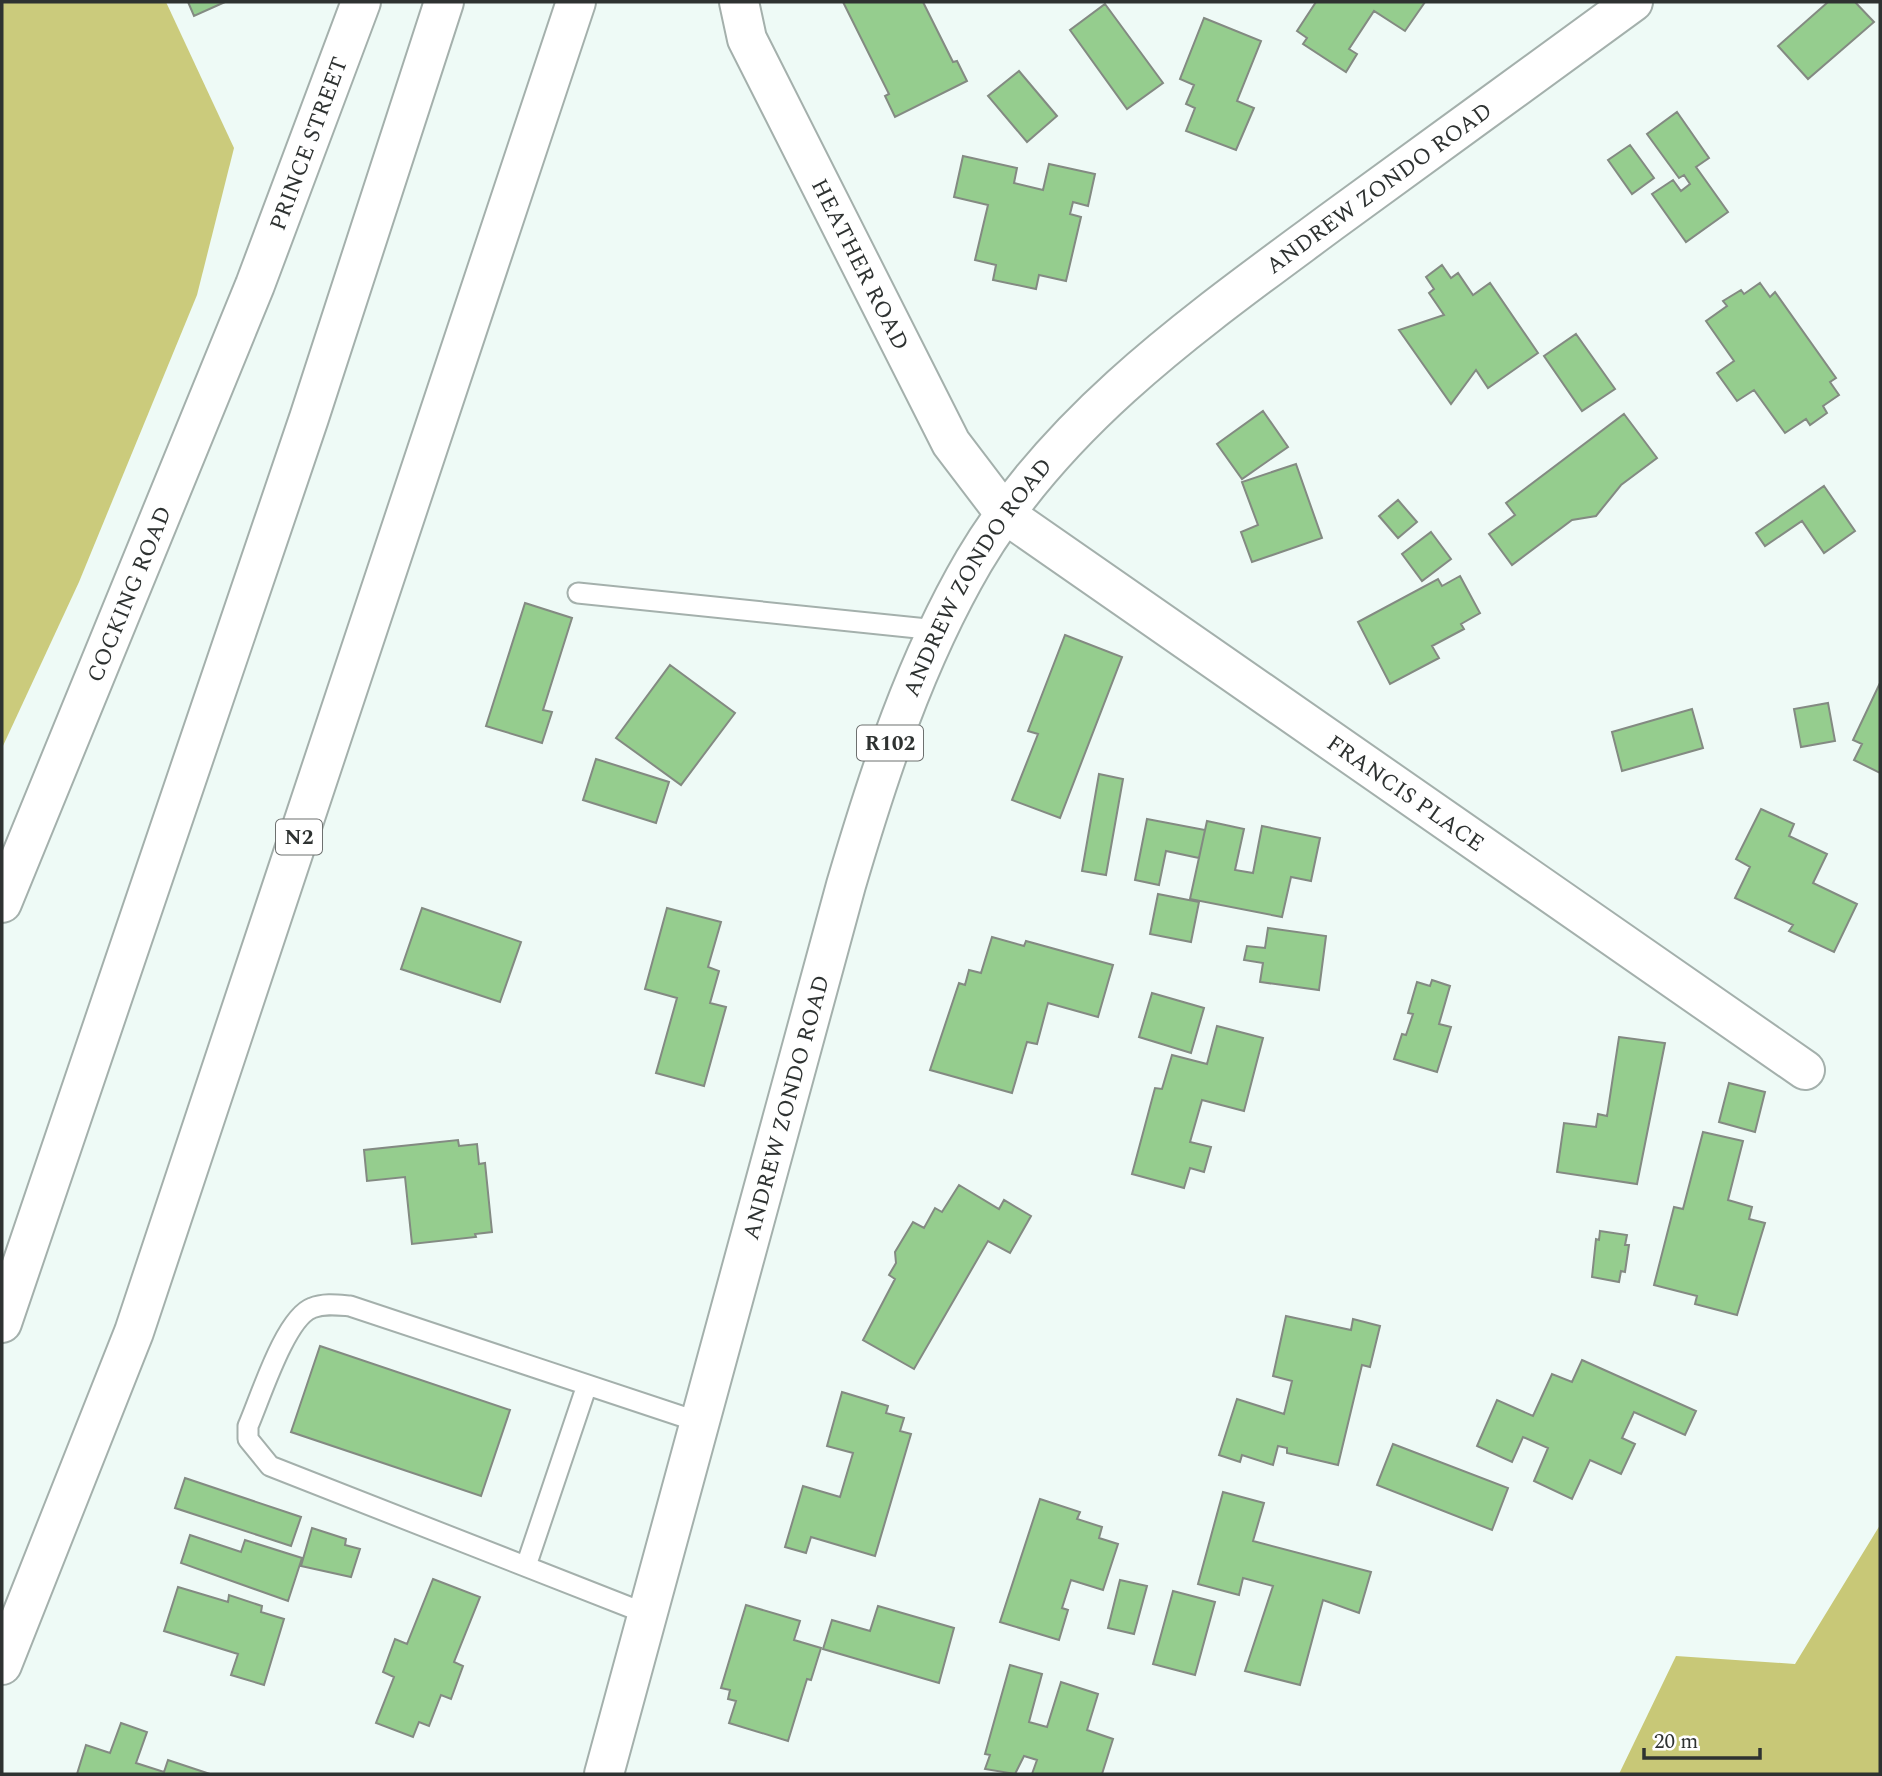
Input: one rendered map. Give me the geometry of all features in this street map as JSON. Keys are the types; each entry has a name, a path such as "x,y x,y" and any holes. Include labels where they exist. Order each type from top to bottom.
{"main road":[{"name":"PRINCE STREET","path":"255,285 361,2"},
{"path":"2,1323 309,418 444,2"},
{"name":"N2","path":"2,1665 134,1332 576,2"},
{"name":"HEATHER ROAD","path":"739,2 747,39 951,443 1005,514"},
{"name":"ANDREW ZONDO ROAD","path":"604,1774 872,796 884,758 937,631 975,561 1005,514 1058,448 1091,414 1180,336 1633,2"},
{"name":"COCKING ROAD","path":"2,903 255,285"},
{"name":"FRANCIS PLACE","path":"1005,514 1805,1070"}],"lane":[{"path":"578,593 937,631"},
{"path":"647,1614 270,1466 248,1439 248,1426 293,1324 310,1308 331,1304 350,1306 699,1422"},
{"path":"526,1566 587,1385"}],"shaded area":[{"path":"2,2 166,2 234,148 197,295 79,582 2,748"},
{"path":"1880,1525 1880,1774 1619,1774 1676,1656 1795,1664"}],"building":[{"path":"188,2 225,2 194,16"},
{"path":"843,2 923,2 953,62 957,61 967,81 895,117 885,96 889,94"},
{"path":"1316,2 1425,2 1405,31 1374,11 1349,49 1357,54 1346,72 1303,44 1307,38 1297,31"},
{"path":"1828,2 1855,2 1874,22 1808,79 1778,46"},
{"path":"1105,4 1163,83 1127,109 1070,30"},
{"path":"1204,18 1261,41 1237,101 1254,108 1236,150 1186,131 1195,108 1186,104 1194,85 1180,79"},
{"path":"1019,71 1057,116 1027,142 988,96"},
{"path":"1677,112 1709,158 1696,167 1728,212 1686,242 1652,194 1673,180 1681,191 1690,184 1684,175 1679,178 1647,134"},
{"path":"1630,145 1654,178 1632,194 1608,160"},
{"path":"963,156 1017,168 1014,183 1043,190 1049,164 1095,174 1088,206 1073,202 1070,214 1081,217 1066,281 1039,275 1036,289 993,280 996,265 975,260 988,205 954,197"},
{"path":"1442,265 1451,278 1458,273 1473,295 1490,283 1538,353 1488,388 1476,370 1451,404 1399,330 1444,315 1429,293 1434,289 1426,277"},
{"path":"1760,283 1770,297 1775,292 1836,378 1830,382 1839,395 1823,406 1827,413 1810,425 1806,419 1785,433 1754,390 1737,401 1717,373 1734,361 1706,321 1727,306 1723,301 1741,290 1744,294"},
{"path":"1576,334 1615,389 1582,411 1544,356"},
{"path":"1263,411 1288,447 1242,479 1217,444"},
{"path":"1624,414 1657,458 1621,485 1596,516 1572,520 1512,565 1489,534 1515,515 1506,503"},
{"path":"1296,464 1322,538 1252,562 1241,532 1258,525 1242,482"},
{"path":"1824,486 1855,531 1824,553 1802,521 1765,546 1756,533"},
{"path":"1398,500 1417,522 1398,538 1379,516"},
{"path":"1431,532 1451,559 1422,581 1402,554"},
{"path":"1460,576 1480,613 1461,624 1464,629 1432,646 1439,658 1390,684 1358,622 1438,579 1442,586"},
{"path":"525,603 572,618 543,710 552,712 542,743 486,726"},
{"path":"1065,635 1122,657 1060,818 1012,800 1038,734 1028,731"},
{"path":"670,665 735,713 681,785 616,738"},
{"path":"1880,683 1880,773 1854,760 1862,744 1853,740"},
{"path":"1828,703 1835,741 1801,747 1794,709"},
{"path":"1692,709 1703,748 1622,771 1612,732"},
{"path":"596,759 669,782 656,823 583,800"},
{"path":"1099,774 1123,779 1106,875 1082,871"},
{"path":"1761,809 1794,824 1789,836 1827,854 1813,883 1857,904 1834,952 1789,931 1793,925 1735,898 1750,867 1736,859"},
{"path":"1147,819 1205,830 1199,858 1166,851 1159,885 1135,880"},
{"path":"1207,821 1244,829 1235,870 1253,873 1262,826 1320,838 1311,881 1291,877 1282,917 1190,899"},
{"path":"1158,894 1199,902 1191,942 1150,934"},
{"path":"422,908 521,942 500,1002 401,969"},
{"path":"667,908 721,922 708,967 719,971 710,1003 726,1007 704,1086 656,1073 677,998 645,989"},
{"path":"1268,928 1326,936 1319,990 1260,982 1263,963 1244,960 1247,946 1265,948"},
{"path":"992,937 1024,946 1026,941 1113,965 1098,1017 1048,1003 1037,1044 1027,1042 1012,1093 930,1070 959,983 965,985 969,970 981,973"},
{"path":"1432,980 1450,986 1439,1024 1451,1027 1437,1072 1394,1059 1402,1034 1406,1035 1413,1014 1408,1013 1417,982 1430,986"},
{"path":"1152,993 1204,1008 1191,1053 1139,1037"},
{"path":"1217,1026 1263,1038 1244,1111 1202,1100 1190,1142 1211,1147 1204,1172 1190,1168 1184,1188 1132,1174 1155,1088 1162,1089 1172,1055 1207,1064"},
{"path":"1619,1037 1665,1043 1637,1184 1557,1172 1564,1123 1596,1127 1598,1114 1607,1116"},
{"path":"1729,1083 1765,1092 1755,1132 1719,1122"},
{"path":"1703,1132 1743,1141 1728,1200 1752,1207 1749,1219 1765,1223 1737,1315 1695,1304 1697,1296 1654,1285 1674,1207 1683,1209"},
{"path":"458,1140 459,1146 477,1144 479,1164 485,1163 492,1232 475,1234 476,1237 412,1244 405,1177 367,1181 364,1150"},
{"path":"959,1185 999,1209 1004,1200 1031,1216 1010,1253 988,1241 914,1369 863,1340 895,1279 889,1275 896,1263 895,1252 913,1222 924,1228 935,1208 942,1212"},
{"path":"1600,1231 1627,1235 1625,1245 1629,1245 1625,1272 1621,1271 1619,1282 1592,1277 1596,1239 1599,1240"},
{"path":"1286,1316 1351,1330 1353,1319 1380,1326 1370,1367 1362,1365 1338,1465 1287,1453 1287,1448 1278,1446 1273,1465 1242,1455 1240,1462 1219,1455 1237,1399 1284,1414 1292,1381 1273,1376"},
{"path":"320,1346 510,1410 481,1496 291,1432"},
{"path":"1582,1360 1696,1411 1685,1435 1634,1412 1622,1438 1635,1444 1621,1474 1590,1460 1572,1499 1534,1481 1548,1448 1523,1437 1512,1462 1477,1446 1497,1400 1533,1416 1552,1374 1572,1382"},
{"path":"842,1392 888,1406 886,1413 904,1418 900,1431 911,1434 875,1556 811,1537 806,1553 785,1547 803,1486 840,1497 853,1453 827,1446"},
{"path":"1393,1444 1508,1488 1492,1530 1377,1485"},
{"path":"185,1478 301,1517 291,1546 175,1508"},
{"path":"1223,1492 1264,1503 1253,1541 1371,1572 1359,1613 1323,1600 1300,1685 1245,1671 1273,1586 1243,1578 1239,1595 1198,1584"},
{"path":"1040,1499 1080,1512 1077,1519 1102,1527 1099,1538 1118,1544 1103,1590 1071,1580 1062,1608 1068,1610 1059,1640 1000,1622"},
{"path":"312,1528 346,1539 345,1545 360,1549 351,1577 301,1566"},
{"path":"190,1535 241,1552 245,1540 302,1558 288,1601 181,1563"},
{"path":"433,1579 480,1597 454,1662 463,1666 451,1699 441,1695 429,1726 419,1722 413,1737 376,1723 394,1677 383,1672 395,1639 407,1644"},
{"path":"1120,1580 1147,1586 1134,1634 1108,1628"},
{"path":"178,1587 228,1602 229,1595 262,1606 261,1612 284,1619 264,1685 231,1675 238,1654 164,1631"},
{"path":"1173,1591 1215,1602 1195,1675 1153,1664"},
{"path":"746,1605 800,1621 794,1640 821,1648 811,1680 807,1679 788,1741 729,1723 736,1701 728,1699 730,1690 721,1688"},
{"path":"878,1606 954,1628 939,1683 823,1649 832,1620 870,1631"},
{"path":"1010,1665 1042,1674 1029,1722 1047,1727 1061,1682 1098,1694 1087,1730 1113,1739 1102,1774 1032,1774 1037,1760 1024,1756 1015,1774 985,1769 990,1755 985,1754"},
{"path":"121,1723 147,1732 136,1763 164,1772 168,1760 210,1774 77,1774 86,1745 110,1753"}]}
